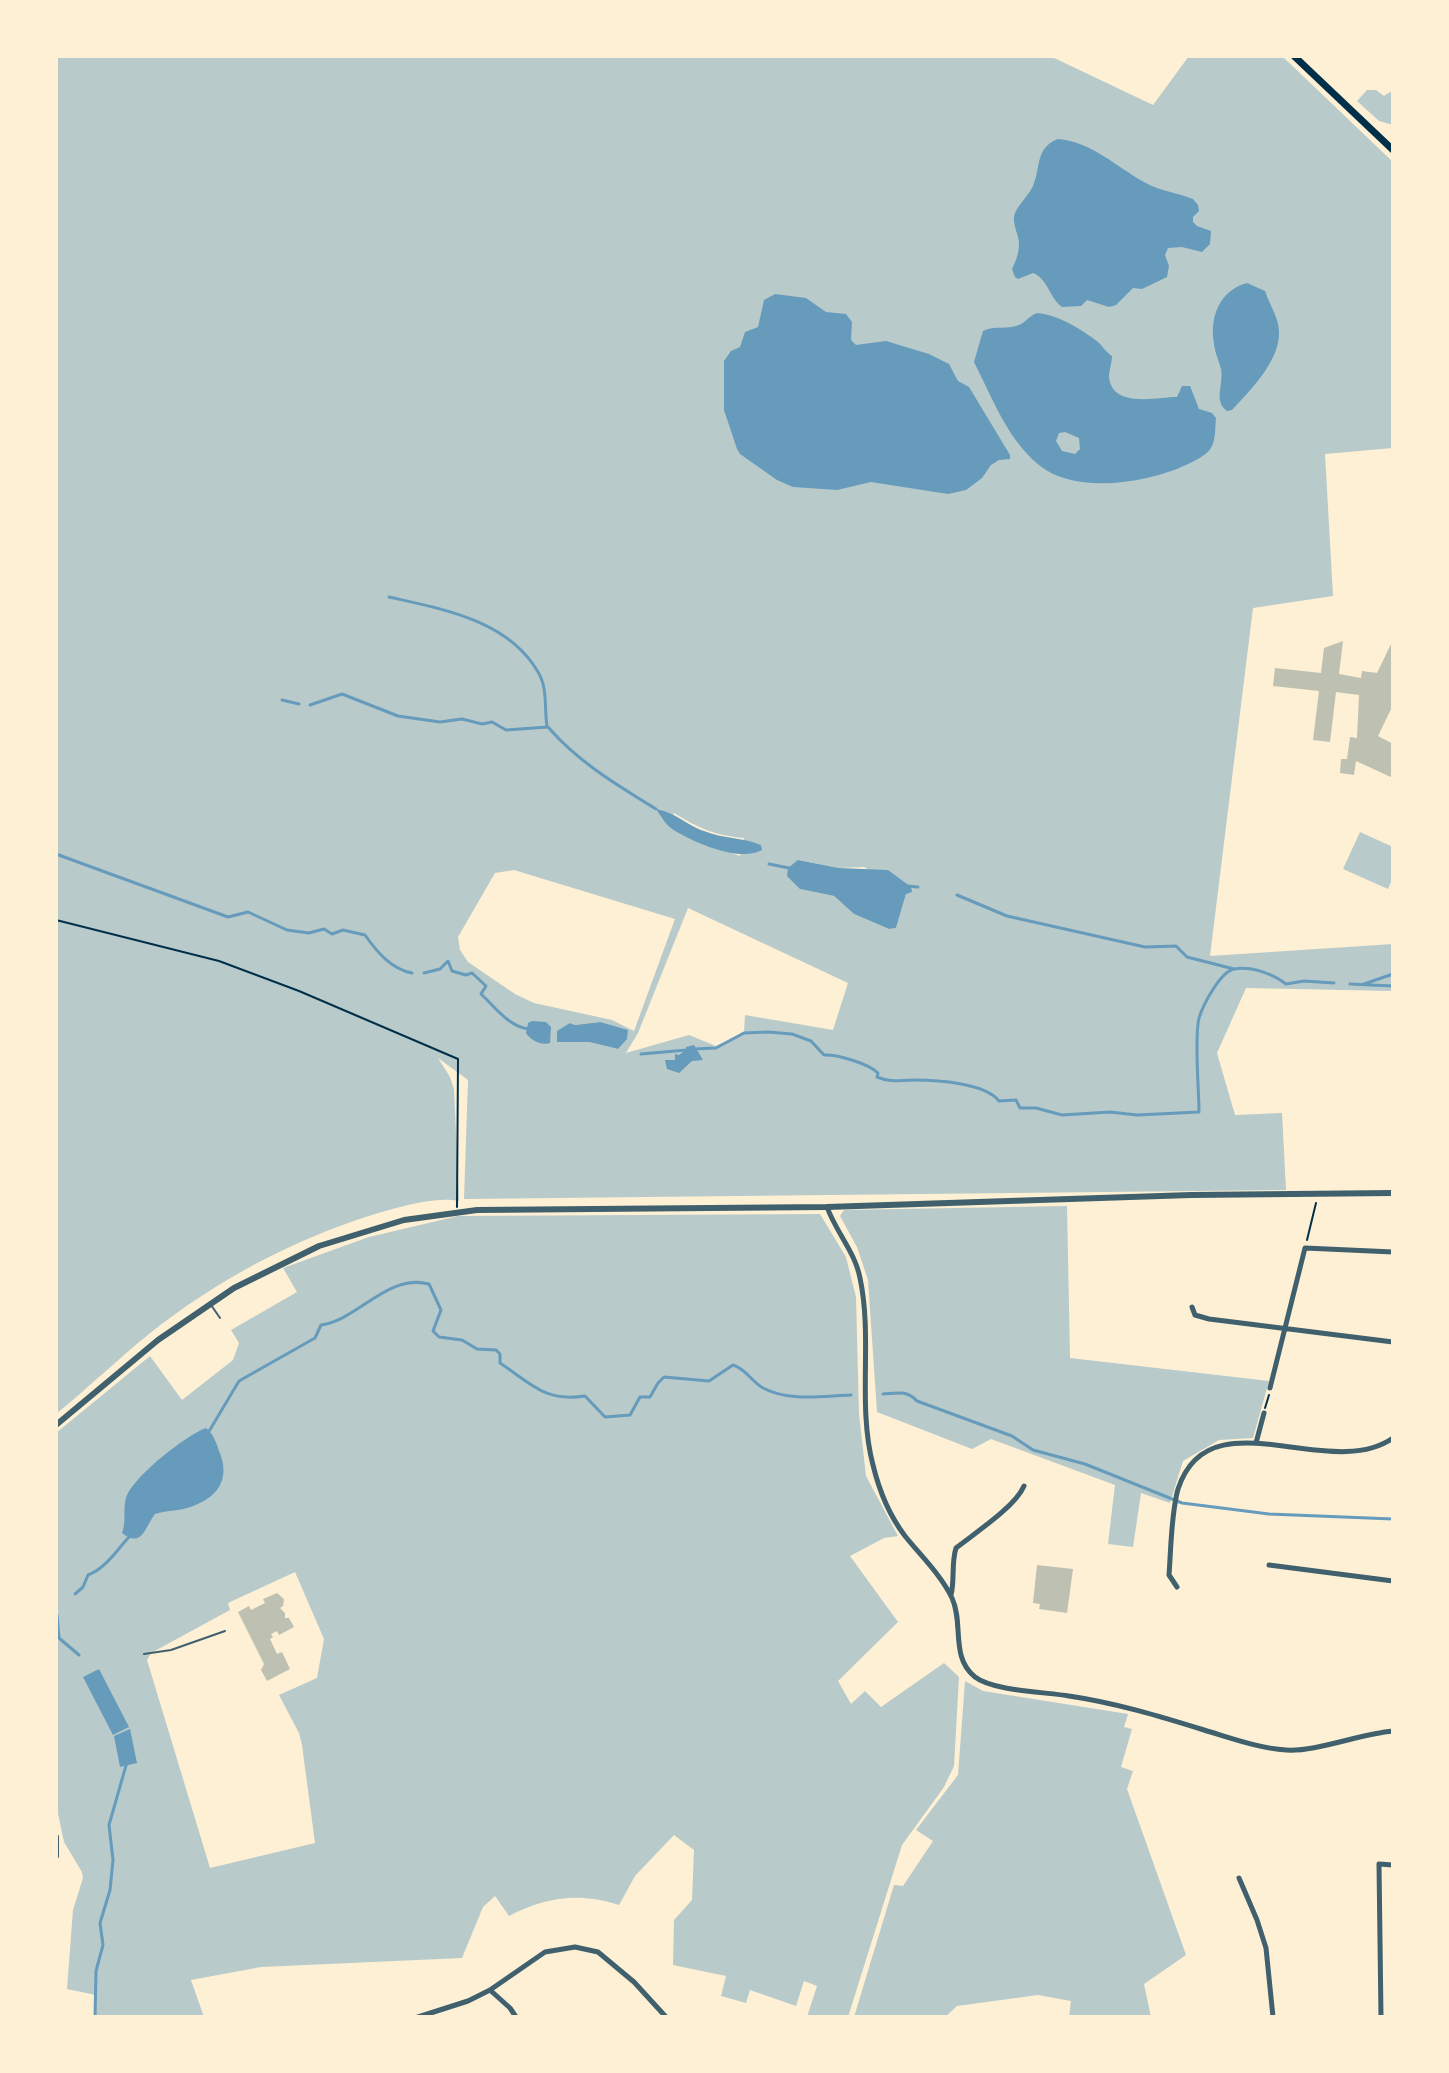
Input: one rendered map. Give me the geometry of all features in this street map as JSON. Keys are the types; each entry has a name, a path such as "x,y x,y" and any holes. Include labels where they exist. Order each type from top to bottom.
{"main road":[{"path":"1298,57 1393,150"}],"street":[{"path":"56,1425 158,1340 246,1282 319,1246 404,1220 457,1211 827,1207 1112,1197 1393,1193"},
{"path":"827,1207 852,1253 860,1275 864,1300 868,1437 879,1485 902,1532 951,1596"},
{"path":"1270,1388 1305,1248 1393,1252"},
{"path":"1192,1307 1195,1315 1209,1319 1393,1342"},
{"path":"1256,1443 1264,1413"},
{"path":"1177,1587 1169,1575 1178,1490 1190,1464 1211,1448 1231,1442 1338,1453 1362,1452 1393,1438"},
{"path":"1024,1486 1012,1505 956,1548 953,1556 955,1580 951,1596 964,1666 980,1681 1095,1700 1271,1748 1299,1749 1393,1731"},
{"path":"1269,1565 1393,1581"},
{"path":"56,1837 56,1856"},
{"path":"1381,2017 1379,1864 1393,1865"},
{"path":"1239,1878 1266,1948 1273,2017"},
{"path":"418,2017 468,2001 490,1990 545,1952 575,1947 598,1952 634,1982 666,2017"},
{"path":"490,1990 516,2017"}],"lane":[{"path":"210,1304 220,1318"},
{"path":"144,1654 171,1650 225,1631"}],"path":[{"path":"56,920 219,961 299,991 458,1059 456,1205"},
{"path":"1306,1243 1318,1194"},
{"path":"1264,1413 1270,1388"}],"shaded area":[{"path":"56,56 1050,56 1153,105 1189,56 1282,56 1393,162 1393,448 1325,454 1333,596 1253,608 1210,956 1393,944 1393,991 1246,988 1217,1053 1235,1115 1282,1113 1286,1190 464,1199 468,1080 438,1058 454,1089 459,1201 428,1201 375,1214 314,1236 256,1264 175,1314 56,1414","holes":["674,813 708,830 744,838 740,856 669,827","798,860 839,868 864,867 906,894 896,928 889,929 854,914 834,896 800,889","514,870 675,919 634,1031 612,1020 534,1003 468,962 460,950 458,937 495,873","688,908 848,983 833,1030 745,1015 744,1032 716,1046 689,1035 626,1053 638,1033","600,1022 618,1049 589,1042 557,1042 570,1023"]},
{"path":"1367,90 1376,90 1384,96 1390,92 1393,94 1393,125 1379,121 1357,101"},
{"path":"1360,832 1393,847 1393,877 1388,889 1343,869"},
{"path":"1067,1206 1070,1358 1269,1381 1253,1438 1219,1440 1183,1461 1170,1503 1141,1493 1133,1547 1108,1544 1115,1485 991,1439 972,1449 877,1412 868,1280 857,1247 840,1216 844,1210"},
{"path":"820,1214 846,1257 856,1297 859,1414 866,1476 898,1536 884,1538 850,1556 898,1622 838,1681 851,1704 865,1691 881,1707 944,1663 959,1677 954,1766 944,1787 902,1845 848,2017 807,2017 817,1986 804,1981 796,2006 750,1990 746,2003 721,1996 726,1976 673,1965 674,1920 692,1900 694,1850 674,1835 635,1876 619,1905 590,1899 562,1898 536,1904 509,1916 495,1896 483,1907 462,1958 261,1967 191,1980 204,2017 94,2017 96,1995 67,1989 73,1910 83,1878 64,1842 56,1804 56,1433 150,1356 182,1400 233,1360 239,1343 231,1330 297,1292 283,1268 369,1237 458,1216","holes":["295,1572 324,1639 317,1678 279,1695 302,1745 315,1843 210,1868 147,1660 151,1653 230,1610 228,1603"]},
{"path":"965,1681 983,1691 1128,1714 1124,1727 1132,1729 1121,1767 1133,1771 1127,1789 1186,1955 1144,1984 1151,2017 1069,2017 1071,2001 1038,1995 957,2006 945,2017 854,2017 894,1885 903,1886 933,1841 916,1830 958,1775"}],"water":[{"path":"1058,139 1093,150 1150,185 1193,199 1199,211 1193,222 1211,231 1210,244 1202,252 1182,247 1168,248 1165,255 1169,266 1167,277 1142,289 1133,288 1116,305 1109,307 1087,300 1081,306 1062,307 1038,276 1033,273 1018,279 1015,277 1012,269 1019,244 1015,213 1033,186 1042,153"},
{"path":"1247,283 1265,291 1279,333 1273,358 1266,370 1232,410 1227,411 1220,397 1222,375 1213,324 1223,298"},
{"path":"775,294 806,298 826,312 846,314 852,322 851,340 856,345 886,341 929,354 949,364 958,381 969,387 1010,459 991,465 982,478 966,490 948,494 871,482 837,490 793,487 777,480 740,454 724,410 724,361 731,351 740,347 745,332 758,327 764,300"},
{"path":"1037,313 1061,320 1098,342 1112,356 1109,376 1112,386 1126,397 1177,397 1182,386 1190,386 1199,409 1212,413 1216,418 1214,441 1209,451 1196,460 1152,477 1111,483 1072,480 1039,465 1009,430 974,362 983,331 1019,325","holes":["1065,432 1079,438 1080,449 1075,454 1062,451 1056,441 1059,433"]},
{"path":"656,809 711,834 761,845 762,850 741,854 704,845 672,829"},
{"path":"798,860 839,868 888,870 911,887 912,892 906,894 896,928 889,929 854,914 834,896 800,889 787,876 788,868"},
{"path":"546,1022 551,1027 550,1043 540,1043 528,1036 528,1023"},
{"path":"600,1022 628,1030 627,1039 618,1049 589,1042 557,1042 557,1031 570,1023"},
{"path":"694,1045 703,1060 692,1061 679,1073 667,1069 665,1060 675,1060 675,1054 679,1055 686,1047"},
{"path":"206,1428 212,1434 223,1465 222,1480 215,1493 189,1508 155,1514 139,1537 134,1539 122,1533 127,1495 132,1486 162,1457"},
{"path":"99,1669 129,1727 113,1735 83,1677"},
{"path":"130,1729 137,1763 120,1767 114,1736"}],"building":[{"path":"1393,640 1393,705 1378,736 1393,744 1393,778 1356,761 1354,775 1340,773 1341,759 1347,759 1350,737 1357,738 1359,695 1336,692 1330,742 1313,740 1319,691 1273,686 1275,668 1321,673 1324,648 1343,641 1339,674 1361,678 1362,671 1377,673"},
{"path":"1037,1565 1073,1569 1067,1613 1039,1609 1040,1604 1033,1603"},
{"path":"277,1593 284,1599 280,1608 285,1618 289,1618 294,1627 279,1635 277,1631 271,1634 273,1637 270,1639 277,1654 282,1652 290,1669 267,1681 261,1670 264,1664 238,1612 249,1606 251,1610 265,1603 263,1599"}],"waterway":[{"path":"389,597 452,612 510,640 525,654 541,678 547,726"},
{"path":"310,705 342,694 398,716 440,722 462,719 482,724 492,722 506,730 548,727 585,762 656,809"},
{"path":"282,700 299,704"},
{"path":"56,854 228,917 248,912 287,930 309,933 324,929 332,934 343,930 365,935 391,964 412,973"},
{"path":"769,864 789,868"},
{"path":"907,886 918,887"},
{"path":"957,895 1007,916 1145,947 1176,946 1187,957 1234,969"},
{"path":"424,973 440,969 448,961 452,971 466,975 472,973 486,986 481,994 497,1010 515,1025 529,1029"},
{"path":"694,1049 716,1048 744,1033 792,1034 811,1041 824,1055 868,1066 882,1079 972,1086 999,1101 1016,1100 1020,1108 1036,1108 1062,1115 1199,1112 1199,1018 1223,976 1234,969 1248,969 1269,974 1286,984 1304,981 1334,983"},
{"path":"1364,984 1393,974"},
{"path":"1350,984 1393,986"},
{"path":"641,1054 687,1050"},
{"path":"208,1433 239,1381 315,1338 321,1325 348,1315 387,1291 414,1282 429,1284 441,1310 433,1331 439,1337 462,1340 477,1349 496,1350 500,1354 500,1363 531,1385 549,1394 585,1396 605,1417 630,1415 640,1397 650,1397 664,1377 709,1381 733,1365 763,1388 784,1395 851,1395"},
{"path":"883,1394 906,1394 917,1401 1012,1436 1033,1450 1085,1464 1182,1503 1269,1514 1393,1519"},
{"path":"75,1594 83,1587 88,1575 105,1564 129,1537"},
{"path":"57,1615 59,1638 79,1655"},
{"path":"95,2017 96,1971 103,1945 100,1923 110,1890 113,1860 109,1825 127,1762"}]}
